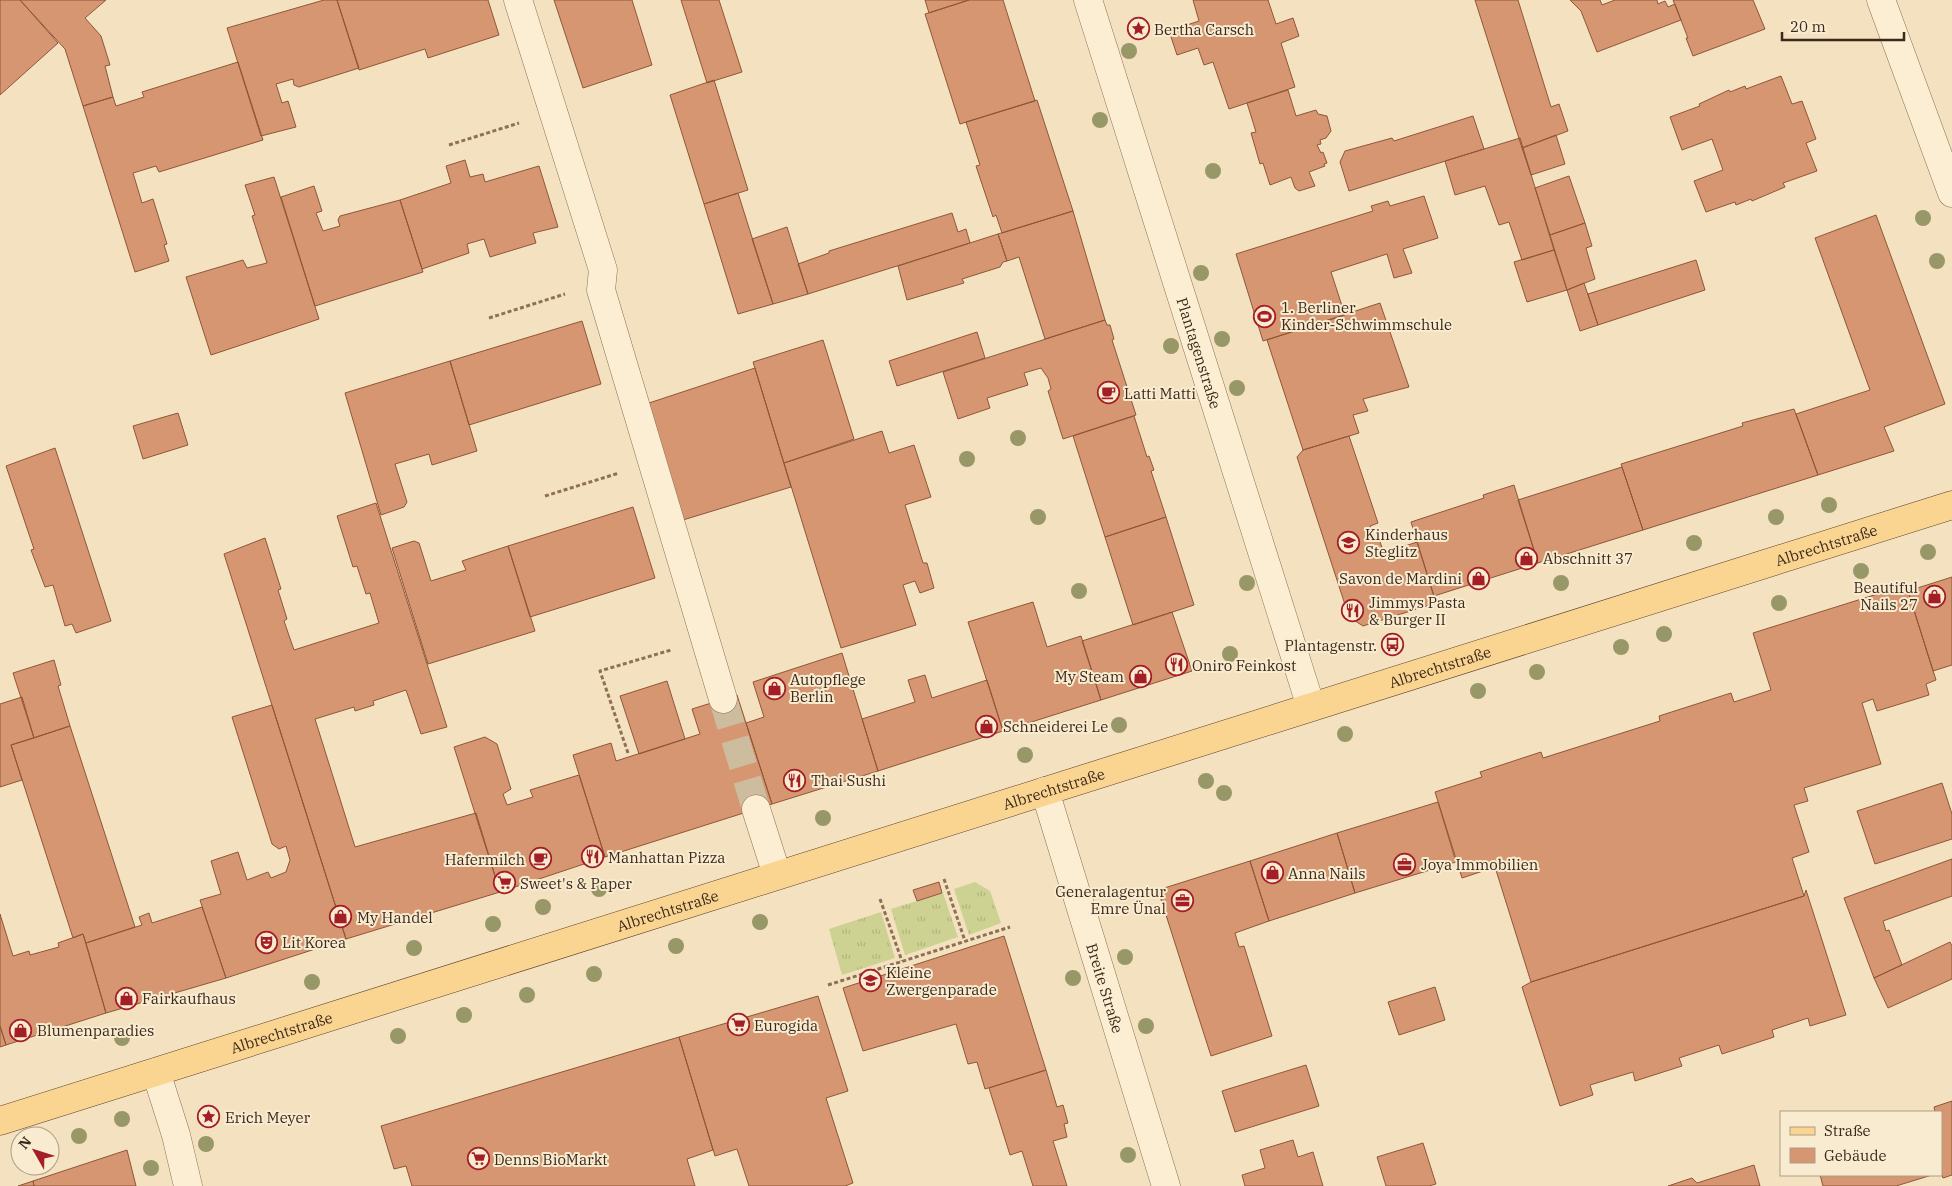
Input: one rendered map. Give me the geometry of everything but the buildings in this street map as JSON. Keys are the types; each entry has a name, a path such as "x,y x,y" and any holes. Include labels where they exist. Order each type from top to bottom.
{"main road":[{"name":"Albrechtstraße","path":"0,1121 1952,505"}],"street":[{"path":"518,0 603,270 601,290 723,699"},
{"name":"Plantagenstraße","path":"1088,0 1311,707"},
{"path":"1881,0 1952,192"},
{"name":"Breite Straße","path":"1045,791 1166,1186"},
{"path":"756,809 777,875"},
{"path":"156,1072 176,1135 188,1186"}],"path":[{"path":"450,145 553,113"},
{"path":"489,318 602,282"},
{"path":"545,496 653,463"},
{"path":"628,754 600,671 705,639"},
{"path":"944,879 965,941"},
{"path":"880,899 902,961"},
{"path":"828,985 1010,927"}],"green space":[{"path":"975,882 990,891 1001,923 969,935 954,889"},
{"path":"943,893 958,937 905,955 891,909"},
{"path":"881,912 895,958 842,975 829,929"}],"tunnel":[{"path":"723,699 756,809"}],"place":[{"name":"Bertha Carsch","path":"1138,29"},
{"name":"1. Berliner Kinder-Schwimmschule","path":"1265,316"},
{"name":"Latti Matti","path":"1108,393"},
{"name":"Kinderhaus Steglitz","path":"1349,543"},
{"name":"Abschnitt 37","path":"1527,558"},
{"name":"Savon de Mardini","path":"1478,578"},
{"name":"Beautiful Nails 27","path":"1934,596"},
{"name":"Jimmys Pasta & Burger II","path":"1353,611"},
{"name":"Plantagenstr.","path":"1393,645"},
{"name":"Oniro Feinkost","path":"1176,665"},
{"name":"My Steam","path":"1140,676"},
{"name":"Autopflege Berlin","path":"774,688"},
{"name":"Schneiderei Le","path":"987,726"},
{"name":"Thai Sushi","path":"795,780"},
{"name":"Manhattan Pizza","path":"592,857"},
{"name":"Hafermilch","path":"541,859"},
{"name":"Joya Immobilien","path":"1405,864"},
{"name":"Anna Nails","path":"1272,873"},
{"name":"Sweet's & Paper","path":"504,883"},
{"name":"Generalagentur Emre Ünal","path":"1182,900"},
{"name":"My Handel","path":"341,917"},
{"name":"Lit Korea","path":"266,942"},
{"name":"Kleine Zwergenparade","path":"870,981"},
{"name":"Fairkaufhaus","path":"126,998"},
{"name":"Eurogida","path":"738,1025"},
{"name":"Blumenparadies","path":"21,1030"},
{"name":"Erich Meyer","path":"209,1117"},
{"name":"Denns BioMarkt","path":"478,1159"}]}
